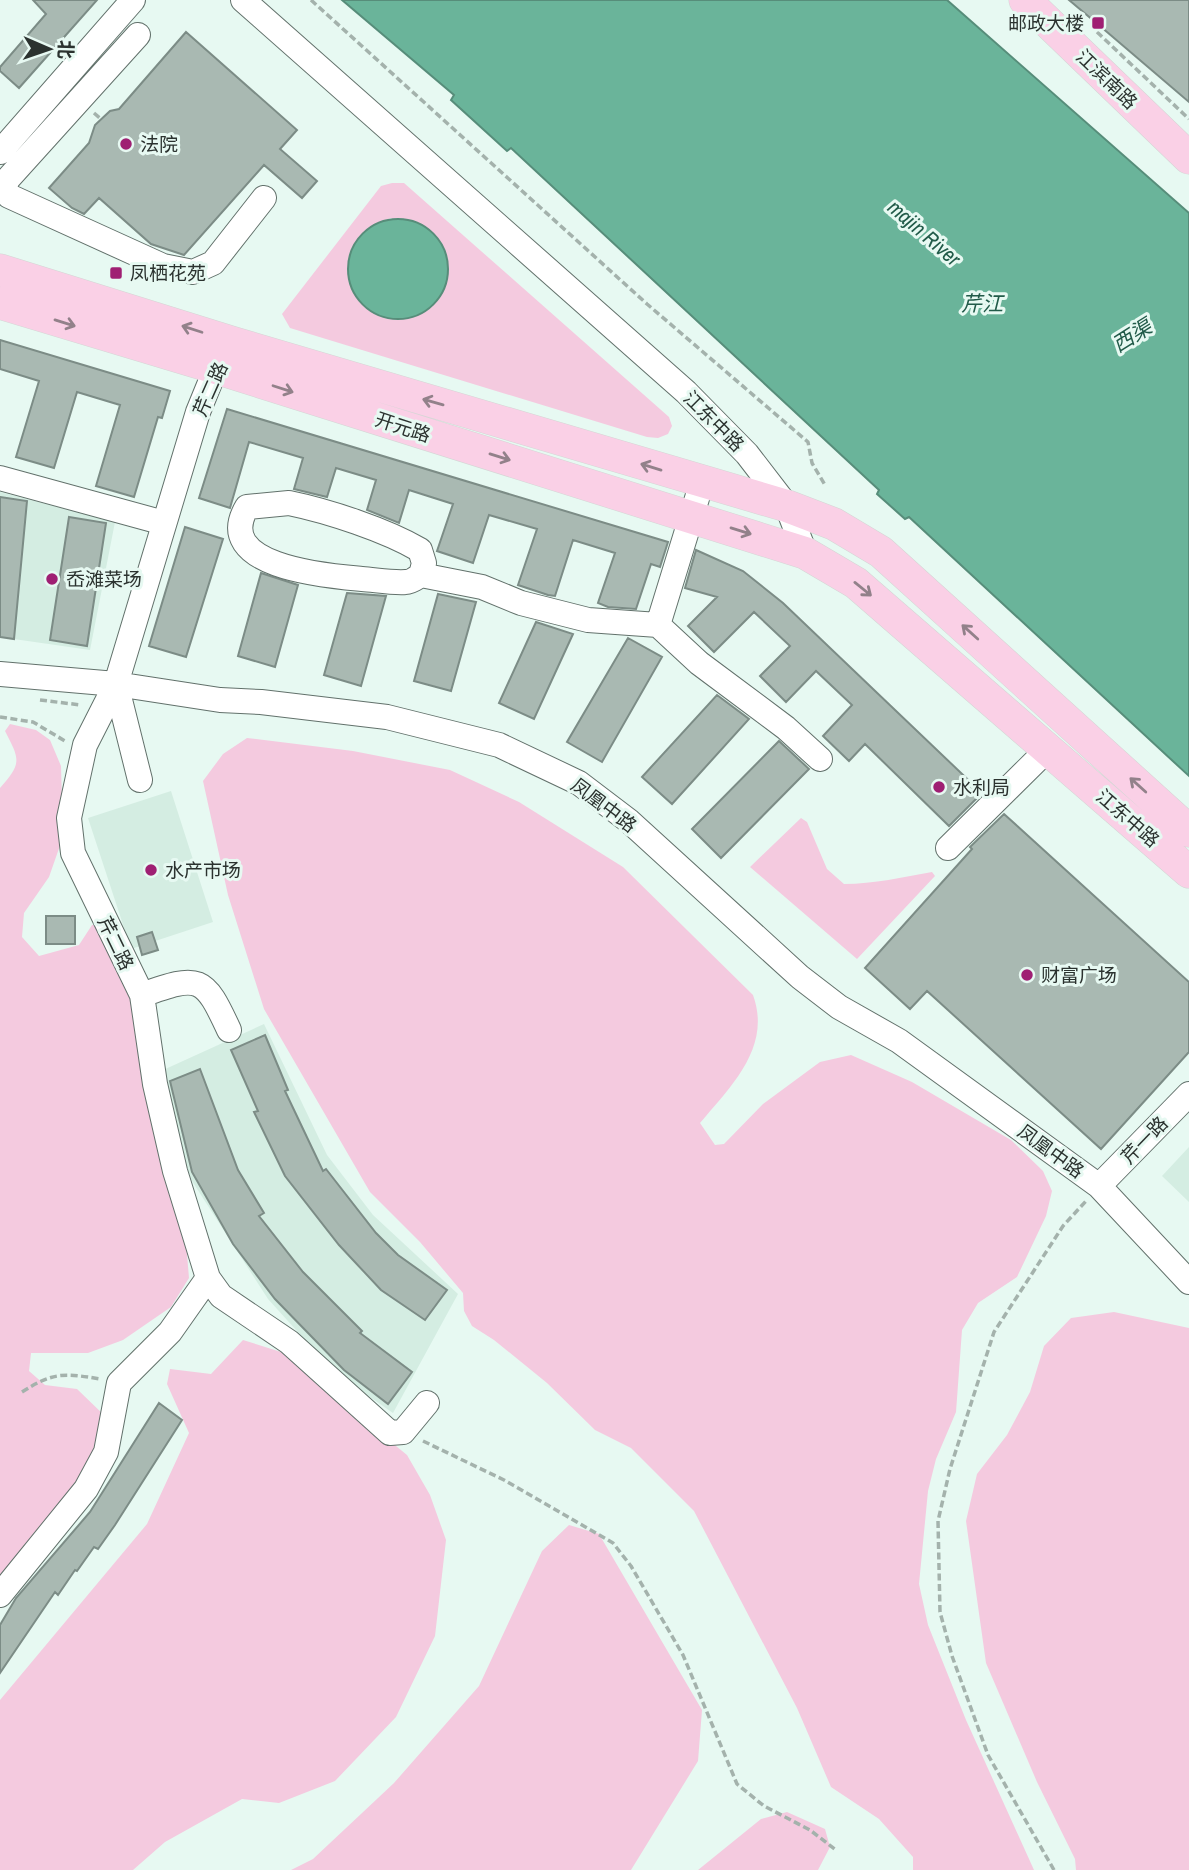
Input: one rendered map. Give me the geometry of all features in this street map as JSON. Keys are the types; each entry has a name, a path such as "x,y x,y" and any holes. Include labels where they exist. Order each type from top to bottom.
{"main road":[{"name":"江滨南路","path":"1025,0 1185,138"},
{"name":"开元路","path":"0,270 225,355 805,553"},
{"name":"开元路","path":"0,303 225,355 788,506"},
{"name":"江东中路","path":"788,506 834,524 881,552 1189,831"},
{"name":"江东中路","path":"805,553 856,583 1189,872"}],"street":[{"path":"0,152 133,0"},
{"name":"江东中路","path":"243,0 686,392 747,454 788,506"},
{"path":"138,35 6,180 5,188 9,195 163,266 193,272 213,263 264,198"},
{"path":"61,82 80,99"},
{"name":"芹二路","path":"225,355 198,412 116,684 85,745 69,818 73,853 142,995 155,1084 175,1171 208,1278 221,1296 289,1342 390,1433 398,1434"},
{"path":"0,478 164,523"},
{"path":"658,625 702,482"},
{"path":"421,575 424,563 420,550 405,541 313,508 289,503 259,504 247,507 240,519 241,535 247,544 253,552 271,563 340,577 408,582 421,575 482,587 521,604 588,620 658,625 699,663 786,728 820,759"},
{"path":"788,506 805,553"},
{"path":"0,674 116,684 140,780"},
{"name":"凤凰中路","path":"116,684 220,701 257,712 380,727 473,748 520,765 565,788 662,851 800,977 839,1006 899,1041 1099,1186 1189,1282"},
{"path":"948,848 1049,748"},
{"path":"142,995 181,983 205,986 212,992 229,1030"},
{"name":"芹一路","path":"1099,1186 1189,1094"},
{"path":"0,1595 86,1489 106,1452 119,1383 170,1332 208,1278"},
{"path":"398,1434 427,1403"}],"path":[{"path":"311,0 647,304 808,442 812,463 825,485"},
{"path":"1091,27 1185,138"},
{"path":"26,699 106,707"},
{"path":"0,717 20,718 62,740 85,745"},
{"path":"1054,1870 988,1755 952,1656 940,1612 938,1521 950,1469 994,1332 1063,1226 1099,1186"},
{"path":"22,1392 45,1377 57,1374 119,1383"},
{"path":"398,1434 416,1438 504,1480 613,1543 631,1566 683,1655 737,1784 764,1806 810,1830 836,1850"}],"shaded area":[{"path":"404,183 669,417 672,426 668,434 658,438 647,437 290,328 282,314 381,186","holes":["391,218 448,266 441,289 428,306 408,316 384,317 351,249 368,230"]},
{"name":"岙滩菜场","path":"0,492 115,522 90,650 0,637"},
{"path":"10,724 36,730 50,740 61,766 63,837 49,877 24,913 22,937 39,956 79,945 92,925 100,925 132,998 185,1231 189,1278 171,1307 123,1340 88,1353 31,1353 29,1371 45,1385 77,1389 106,1417 82,1484 0,1587 0,788 12,773 16,761 14,749 5,731"},
{"path":"247,738 353,751 450,770 519,802 623,867 753,995 757,1032 753,1049 735,1080 700,1123 715,1145 724,1144 763,1104 820,1062 851,1055 912,1082 1011,1140 1043,1171 1052,1191 1046,1216 1017,1277 978,1303 962,1330 956,1412 936,1459 928,1491 919,1584 928,1625 966,1720 1034,1870 913,1870 913,1857 879,1819 831,1787 797,1708 694,1511 631,1448 595,1430 547,1383 494,1340 472,1326 464,1311 463,1293 420,1242 370,1192 264,1009 228,895 203,781 223,754"},
{"name":"水产市场","path":"171,791 213,922 131,949 88,818"},
{"path":"801,818 807,822 827,869 844,884 877,882 932,872 935,876 857,959 750,867"},
{"path":"264,1024 327,1155 373,1215 458,1294 393,1413 334,1372 268,1299 192,1181 150,1076"},
{"path":"1189,1147 1189,1202 1162,1176"},
{"path":"1114,1312 1189,1328 1189,1870 1076,1870 1075,1859 1037,1782 986,1663 966,1521 977,1474 1007,1435 1030,1392 1044,1346 1071,1318"},
{"path":"243,1340 281,1352 407,1455 430,1495 446,1540 435,1636 396,1717 335,1781 279,1803 242,1799 165,1842 133,1870 0,1870 0,1700 147,1524 189,1433 167,1384 170,1369 211,1374"},
{"path":"569,1525 599,1534 702,1710 698,1761 631,1870 291,1870 313,1859 394,1783 479,1686 542,1551"},
{"path":"787,1812 825,1829 830,1847 818,1870 698,1870 761,1819"}],"water":[{"name":"芹江","path":"342,0 947,0 1189,213 1189,776 909,517 905,519 877,494 879,490 511,148 507,151 451,100 454,95"},
{"path":"398,219 426,227 440,241 448,269 440,297 426,311 398,319 370,311 356,297 348,269 356,241 370,227"}],"building":[{"path":"33,0 97,0 19,88 0,71 0,67 46,14"},
{"path":"1069,0 1189,0 1189,102 1107,32"},
{"path":"186,32 297,130 280,149 317,181 302,198 264,165 184,255 151,244 99,198 84,214 72,208 49,188 89,143 95,125 110,111 119,109"},
{"path":"0,340 170,391 162,418 158,417 134,497 96,486 120,405 77,392 54,468 16,457 39,381 0,369"},
{"path":"227,409 668,542 660,567 651,564 636,609 608,607 598,603 615,553 573,540 555,596 548,595 518,585 537,529 489,515 473,563 437,551 453,504 409,490 399,523 367,510 376,480 336,468 327,497 294,489 303,458 249,442 230,508 199,498"},
{"path":"0,497 27,501 14,639 0,637"},
{"path":"69,517 106,523 87,646 50,640"},
{"path":"185,527 223,539 186,657 149,646"},
{"path":"696,550 743,571 783,603 982,793 949,826 865,744 849,761 823,736 852,705 816,671 786,702 760,676 790,646 754,612 714,652 688,626 717,597 685,588"},
{"path":"261,573 298,585 275,667 238,656"},
{"path":"347,593 386,596 361,686 324,675"},
{"path":"438,594 476,602 451,691 414,681"},
{"path":"536,622 573,634 534,719 499,703"},
{"path":"628,638 662,657 602,762 567,742"},
{"path":"717,695 749,719 672,804 642,777"},
{"path":"779,741 809,769 721,858 692,829"},
{"name":"财富广场","path":"1004,814 1189,982 1189,1052 1101,1149 927,991 910,1009 865,968 972,849 970,847"},
{"path":"46,916 75,916 75,944 46,944"},
{"path":"152,932 158,950 142,955 137,937"},
{"path":"265,1035 288,1090 285,1091 323,1171 326,1169 376,1233 398,1255 447,1290 425,1320 381,1290 339,1245 285,1176 254,1112 258,1111 231,1050"},
{"path":"200,1069 238,1170 264,1213 259,1216 303,1272 362,1331 360,1333 412,1372 388,1404 344,1370 275,1299 233,1244 192,1172 170,1081"},
{"path":"159,1403 182,1420 98,1549 94,1547 58,1595 55,1592 0,1673 0,1625 16,1598 90,1512"}],"place":[{"name":"邮政大楼","path":"1098,23"},
{"name":"法院","path":"126,144"},
{"name":"凤栖花苑","path":"116,273"},
{"name":"岙滩菜场","path":"52,579"},
{"name":"水利局","path":"939,787"},
{"name":"水产市场","path":"151,870"},
{"name":"财富广场","path":"1027,975"}],"water label":[{"name":"majin River","path":"924,233"},
{"name":"西渠","path":"1132,336"}]}
